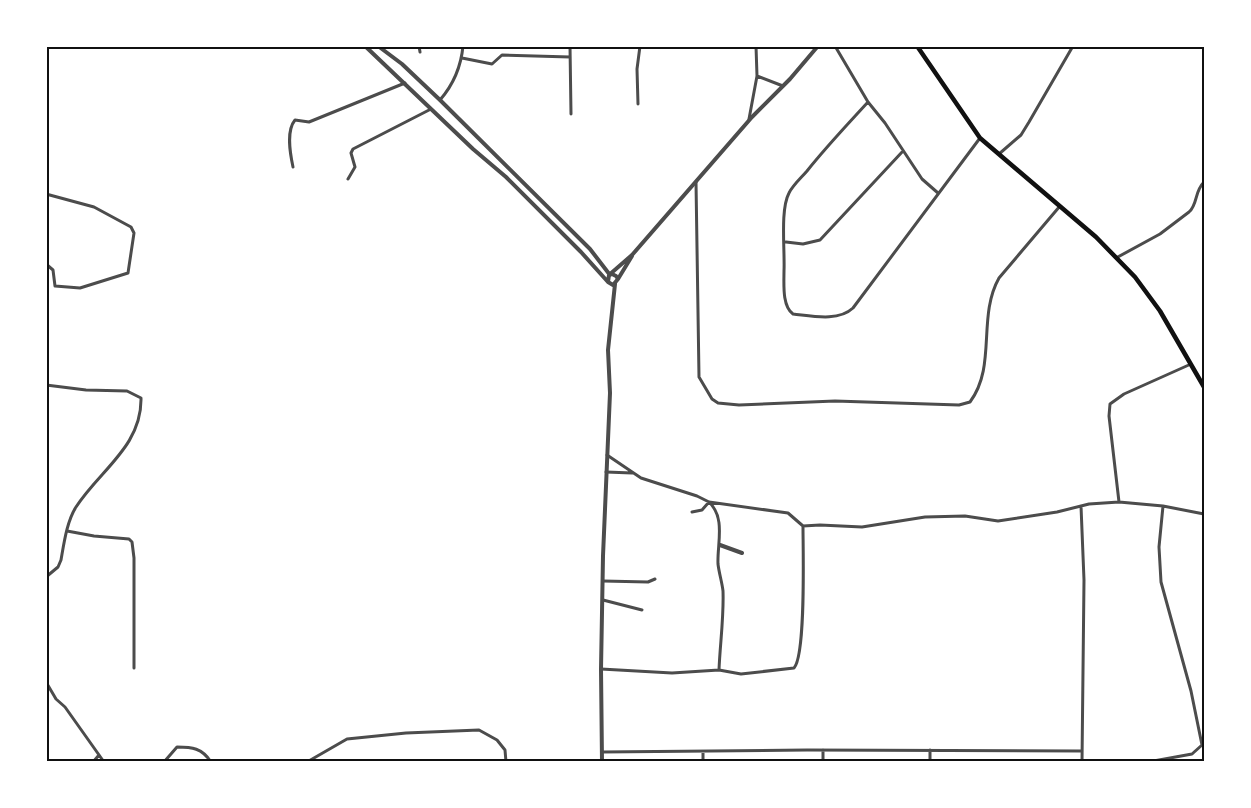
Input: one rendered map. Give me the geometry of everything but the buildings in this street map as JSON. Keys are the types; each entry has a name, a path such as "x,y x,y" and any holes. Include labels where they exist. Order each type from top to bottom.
{"main road":[{"path":"916,46 980,138 1060,206 1116,258 1145,290 1204,387"}],"street":[{"path":"365,46 529,200 611,285 616,282 632,255"},
{"path":"378,46 402,64 440,100 590,249 611,274 616,276 608,350 610,393 601,669 602,762"},
{"path":"419,46 420,52"},
{"path":"440,100 451,87 462,58 463,46"},
{"path":"570,46 571,114"},
{"path":"638,104 637,69 640,46"},
{"path":"748,123 757,76 756,46"},
{"path":"608,282 607,278 632,255 752,117 818,46"},
{"path":"835,46 868,102 922,179 938,193"},
{"path":"999,154 1021,135 1073,46"},
{"path":"462,58 492,64 502,55 570,57"},
{"path":"757,76 783,86"},
{"path":"293,167 290,140 292,124 295,120 309,122 405,83"},
{"path":"868,102 829,144 789,194 783,227 784,276 788,310 793,314 843,316 853,308 980,138"},
{"path":"348,179 355,167 351,151 432,109"},
{"path":"785,242 803,244 820,240 903,151"},
{"path":"696,182 699,377 712,399 718,403 739,405 835,401 959,405 970,402 978,392 983,372 988,309 994,286 1060,206"},
{"path":"1116,258 1160,234 1193,208 1198,188 1204,183"},
{"path":"46,194 107,212 131,227 134,233 128,273 117,278 80,288 55,286 53,270 46,264"},
{"path":"1119,502 1109,416 1110,404 1124,394 1191,364"},
{"path":"46,385 86,390 127,391 141,398 136,431 114,463 91,487 75,509 61,560 53,572 46,577"},
{"path":"607,454 641,478 697,496 714,507 719,520 718,561 723,590 718,670"},
{"path":"606,472 634,473"},
{"path":"692,512 702,510 709,502"},
{"path":"709,502 788,513 803,526 862,527 925,517 964,516 998,521 1119,502 1163,506 1204,514"},
{"path":"1082,506 1082,762"},
{"path":"1148,762 1192,754 1202,745 1191,691 1161,582 1159,547 1163,506"},
{"path":"601,669 672,673 718,670 741,674 794,668 799,663 804,576 803,526"},
{"path":"68,531 129,539 132,542 134,668"},
{"path":"720,546 742,553"},
{"path":"603,581 648,582 655,579"},
{"path":"603,600 642,610"},
{"path":"47,685 104,762"},
{"path":"308,762 347,739 405,733 479,730 497,740 505,750 506,762"},
{"path":"164,762 177,747 193,747 207,755 211,762"},
{"path":"823,750 823,762"},
{"path":"930,750 930,762"},
{"path":"602,752 1082,751"},
{"path":"703,752 703,762"},
{"path":"93,762 99,754"}]}
